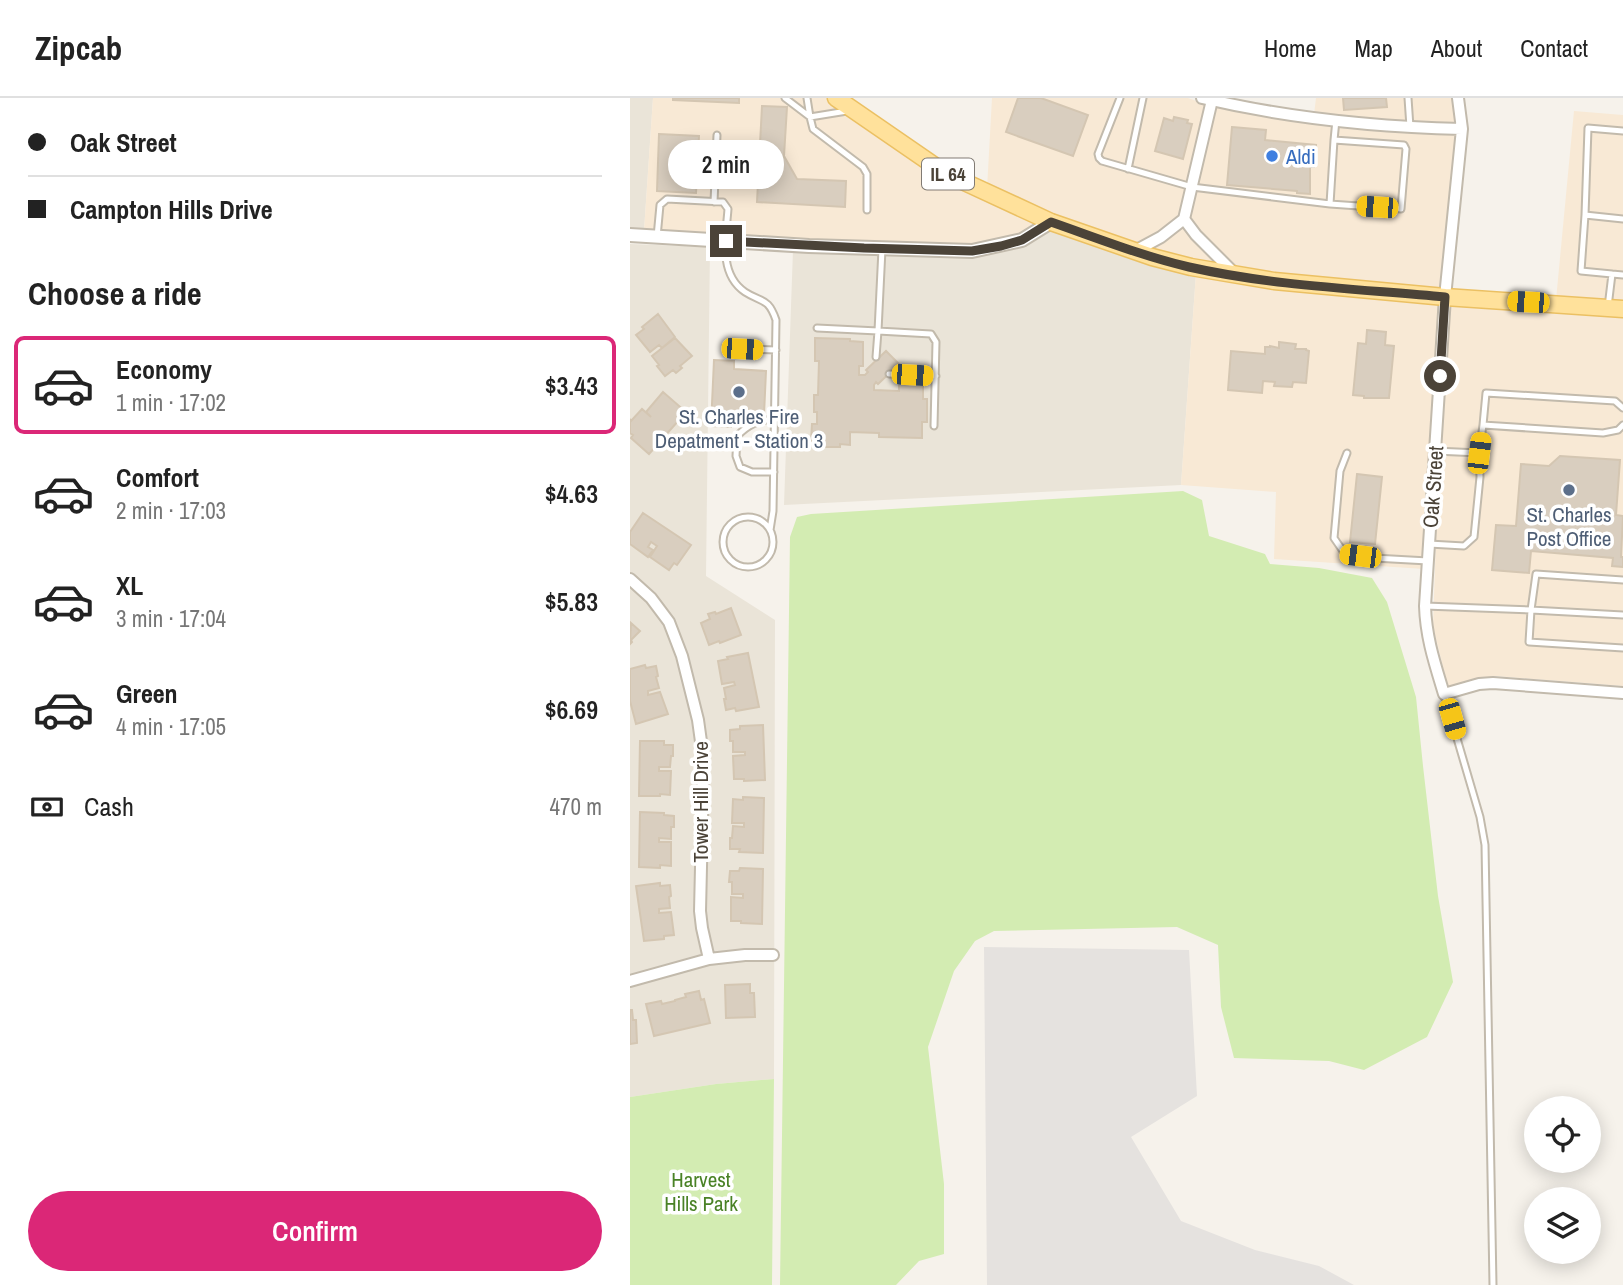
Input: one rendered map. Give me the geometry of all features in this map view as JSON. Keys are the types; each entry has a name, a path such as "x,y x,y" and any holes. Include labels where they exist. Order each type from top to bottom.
{"main road":[{"name":"IL 64","path":"836,98 945,173 1051,222 1191,267 1274,281 1445,297 1615,308"}],"street":[{"name":"Oak Street","path":"1444,694 1429,644 1426,606 1445,297 1462,129 1458,98"},
{"path":"1135,251 1161,237 1184,219 1207,99 1283,114 1410,127 1462,129"},
{"path":"1184,219 1196,236 1236,275"},
{"path":"630,235 881,249 972,251 1022,240 1051,222"},
{"name":"Tower Hill Drive","path":"630,579 651,597 669,622 682,656 698,720 703,756 700,911 709,959"},
{"path":"1444,694 1493,683 1623,693"},
{"path":"630,981 709,959 773,955"}],"lane":[{"path":"785,98 810,117 854,110"},
{"path":"807,98 813,129 863,167 867,174 867,209"},
{"path":"1120,98 1098,154 1102,161 1192,187 1330,204 1401,209 1406,149 1404,145 1334,140"},
{"path":"1128,169 1143,98"},
{"path":"1408,98 1410,127"},
{"path":"1330,204 1336,120"},
{"path":"1623,131 1588,128 1581,271 1623,275"},
{"path":"714,202 717,135"},
{"path":"657,237 660,205 667,199 723,202 728,209 728,269 736,285 772,308 776,320 774,511 770,530 773,547 764,561 757,566 740,566 727,556 723,541 729,526 735,521 743,518 758,520 770,530"},
{"path":"1585,215 1623,219"},
{"path":"876,357 881,249"},
{"path":"1612,274 1615,308"},
{"path":"817,328 931,334 936,342 934,426"},
{"path":"742,349 776,350"},
{"path":"889,374 936,376"},
{"path":"1429,544 1464,546 1474,537 1486,393 1615,401 1623,408"},
{"path":"774,472 752,472 740,467 736,456 737,436 747,426 760,419 775,419"},
{"path":"1483,425 1603,433 1618,430 1623,425"},
{"path":"1435,450 1479,453"},
{"path":"1347,453 1340,471 1334,538 1345,554 1428,561"},
{"path":"1623,580 1536,574 1529,642 1623,648"},
{"path":"1426,606 1623,615"},
{"path":"1444,694 1480,817 1485,845 1493,1285"}],"shaded area":[{"path":"630,98 653,98 644,231 630,230"},
{"path":"653,98 832,98 1042,224 1013,238 974,246 923,246 644,231"},
{"path":"992,98 1188,98 1202,103 1313,123 1316,98 1452,98 1456,134 1439,292 1263,275 1180,259 1063,222 987,189"},
{"path":"1574,111 1623,115 1623,305 1556,300"},
{"path":"1051,227 1196,273 1181,485 784,505 793,250"},
{"path":"630,244 710,247 706,576 775,620 774,1079 716,1084 630,1097"},
{"path":"1196,273 1439,303 1424,569 1274,559 1276,492 1181,485"},
{"path":"1451,304 1623,315 1623,686 1495,676 1448,687 1433,627"},
{"path":"984,947 1189,950 1197,1096 1131,1137 1181,1221 1255,1250 1319,1266 1354,1285 987,1285"}],"green space":[{"path":"1183,491 1202,500 1209,536 1265,554 1270,564 1319,568 1372,578 1387,602 1416,697 1438,896 1453,982 1427,1037 1364,1070 1329,1061 1234,1058 1221,1007 1218,945 1177,927 994,931 975,941 954,971 928,1047 944,1184 944,1254 919,1261 896,1285 780,1285 790,537 797,517"},
{"name":"Harvest Hills Park","path":"774,1079 772,1285 630,1285 630,1097 716,1084"}],"building":[{"path":"739,98 739,103 673,100"},
{"path":"1018,98 1041,98 1088,115 1073,156 1006,132"},
{"path":"1343,98 1386,98 1387,107 1344,110"},
{"path":"762,106 787,107 784,156 797,179 846,181 845,207 757,202"},
{"path":"1174,117 1188,120 1187,123 1192,124 1183,159 1155,151 1164,118 1173,121"},
{"name":"Aldi","path":"1232,127 1266,130 1265,140 1316,145 1314,167 1310,167 1310,194 1227,185"},
{"path":"659,134 699,136 696,193 657,191"},
{"path":"658,314 675,337 662,348 659,345 650,352 636,335"},
{"path":"1367,330 1386,332 1385,345 1394,346 1389,398 1353,395 1358,343 1366,344"},
{"path":"675,338 692,356 676,373 673,370 665,376 652,356"},
{"path":"815,338 863,342 863,366 859,366 859,375 865,375 868,372 866,370 886,351 899,364 878,384 876,382 874,390 899,391 899,384 923,385 923,399 927,399 927,422 922,422 922,438 879,437 879,433 850,432 850,445 820,447 821,441 811,441 812,424 817,424 814,395 818,395 819,361 815,361"},
{"path":"1279,342 1296,344 1295,349 1309,351 1306,383 1293,382 1292,387 1274,386 1275,382 1263,381 1262,393 1228,390 1231,351 1265,354 1265,347 1279,348"},
{"name":"St. Charles Fire Depatment - Station 3","path":"714,360 734,361 734,369 766,371 764,415 732,414 731,427 711,426"},
{"path":"663,392 686,412 649,454 631,438 633,435 630,433 630,419 631,421 642,409 651,417 646,412"},
{"name":"St. Charles Post Office","path":"1560,456 1620,460 1616,515 1623,516 1623,567 1612,566 1613,558 1531,551 1529,573 1492,570 1496,525 1516,526 1521,464 1549,466"},
{"path":"1357,474 1382,477 1375,544 1350,542"},
{"path":"643,513 691,545 677,565 674,563 669,570 650,557 657,546 651,542 648,547 653,550 648,557 630,544 630,532"},
{"path":"731,608 741,635 709,645 701,623 710,619 708,614"},
{"path":"631,623 640,631 630,644"},
{"path":"748,653 759,707 726,710 724,688 735,685 734,682 722,684 718,661"},
{"path":"645,665 646,668 656,666 658,676 659,688 648,691 648,695 660,692 668,714 636,724 630,701 630,669"},
{"path":"763,725 765,780 734,779 733,756 745,755 745,752 733,752 730,730 740,729 740,726"},
{"path":"640,741 664,741 664,745 673,745 670,767 659,767 659,771 671,771 670,795 639,796"},
{"path":"743,797 764,798 763,853 730,849 733,826 744,827 744,823 732,823 733,799 743,800"},
{"path":"640,812 674,816 671,839 659,838 659,842 671,842 671,866 639,867"},
{"path":"740,868 763,869 762,924 731,921 731,897 743,898 743,894 732,894 730,871 739,871"},
{"path":"660,883 660,886 670,885 670,908 659,909 659,913 671,912 674,935 644,941 636,886"},
{"path":"750,984 750,993 754,993 755,1017 726,1018 725,985"},
{"path":"699,991 701,1000 704,999 710,1023 654,1036 646,1004 675,1001 686,997 685,994"},
{"path":"630,1010 633,1020 636,1020 637,1043 630,1044"}],"place":[{"name":"Aldi","path":"1272,156"},
{"name":"St. Charles Fire Depatment - Station 3","path":"739,392"},
{"name":"St. Charles Post Office","path":"1569,490"}],"route":[{"path":"726,241 972,251 1022,240 1051,222 1152,257 1191,267 1274,281 1445,297 1440,376"}]}
